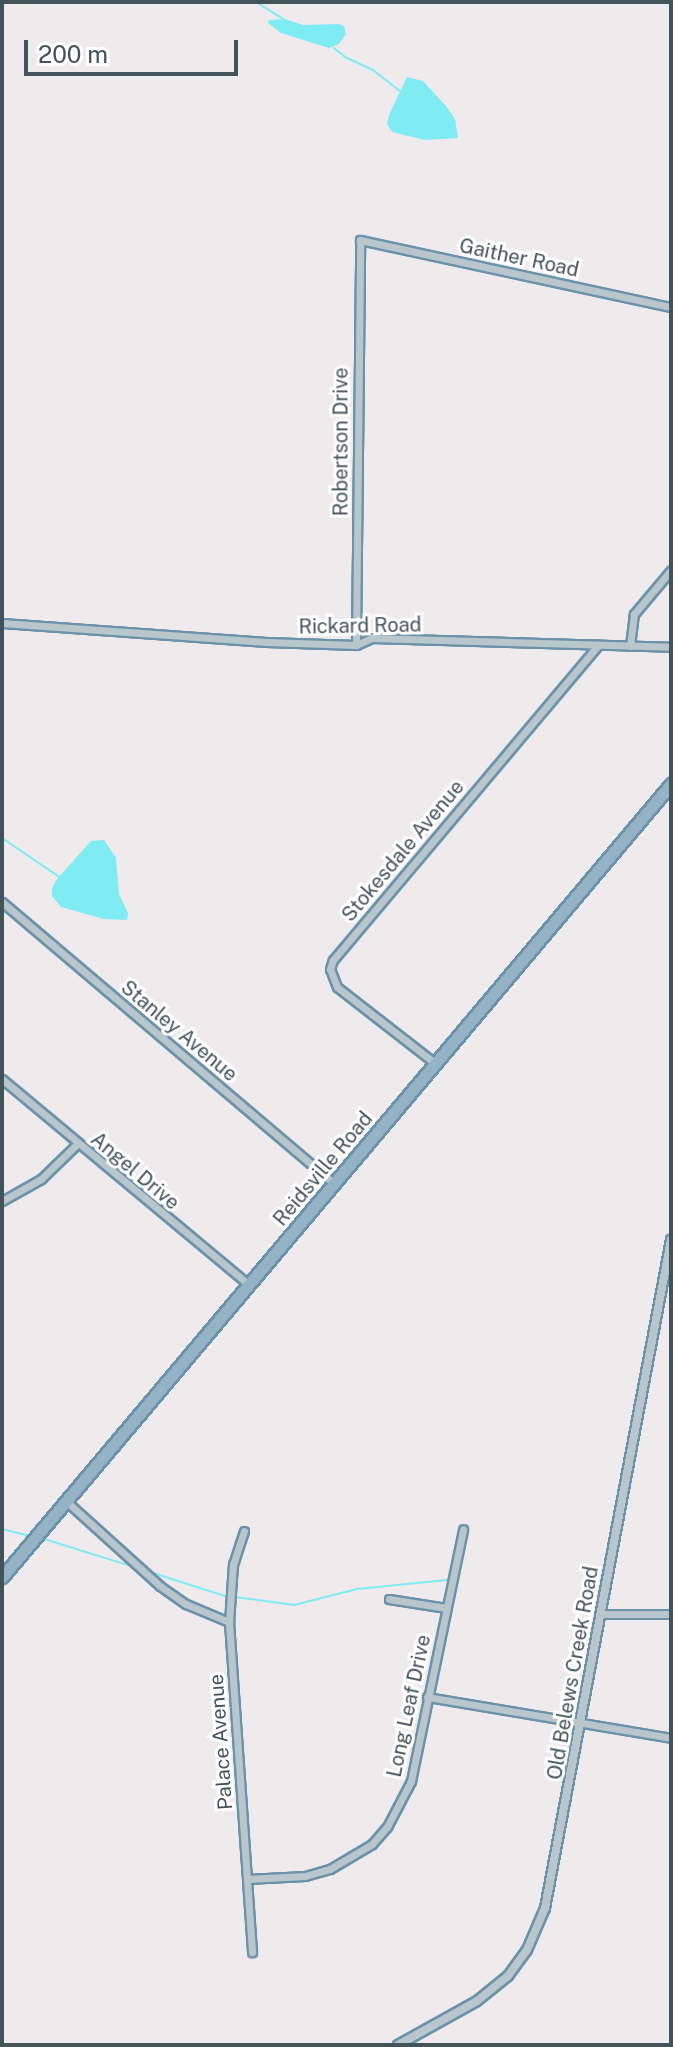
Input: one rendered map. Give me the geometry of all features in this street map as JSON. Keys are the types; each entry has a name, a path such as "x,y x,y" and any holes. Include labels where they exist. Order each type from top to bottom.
{"highway":[{"name":"Reidsville Road","path":"2,1577 671,784"}],"street":[{"name":"Gaither Road","path":"360,240 671,307"},
{"name":"Robertson Drive","path":"356,645 360,240"},
{"path":"630,646 634,614 671,570"},
{"name":"Rickard Road","path":"2,623 356,645 372,638 671,647"},
{"name":"Stokesdale Avenue","path":"436,1064 337,987 331,977 333,960 598,645"},
{"name":"Stanley Avenue","path":"2,902 334,1184"},
{"name":"Angel Drive","path":"2,1079 249,1285"},
{"path":"2,1201 41,1179 77,1144"},
{"name":"Old Belews Creek Road","path":"398,2045 477,2001 508,1976 527,1950 545,1908 671,1240"},
{"path":"66,1501 160,1586 186,1604 229,1622"},
{"name":"Long Leaf Drive","path":"247,1879 305,1876 330,1869 379,1838 411,1781 463,1529"},
{"name":"Palace Avenue","path":"244,1531 233,1564 229,1622 252,1952"},
{"path":"389,1599 446,1608"},
{"path":"600,1614 671,1614"},
{"path":"427,1697 671,1738"}],"water":[{"path":"285,19 303,25 339,24 344,26 346,34 339,44 329,48 281,33 268,23 269,20"},
{"path":"407,77 423,81 446,106 455,119 458,138 425,140 392,132 387,124 389,115"},
{"path":"104,840 116,858 119,894 128,913 127,920 104,919 61,907 52,896 52,888 58,878 91,841"}],"waterway":[{"path":"256,2 283,19"},
{"path":"334,48 345,57 373,70 401,92"},
{"path":"2,838 61,878"},
{"path":"2,1529 31,1536"},
{"path":"41,1538 134,1567"},
{"path":"147,1571 228,1597"},
{"path":"235,1597 294,1605 357,1589 457,1579"}]}
